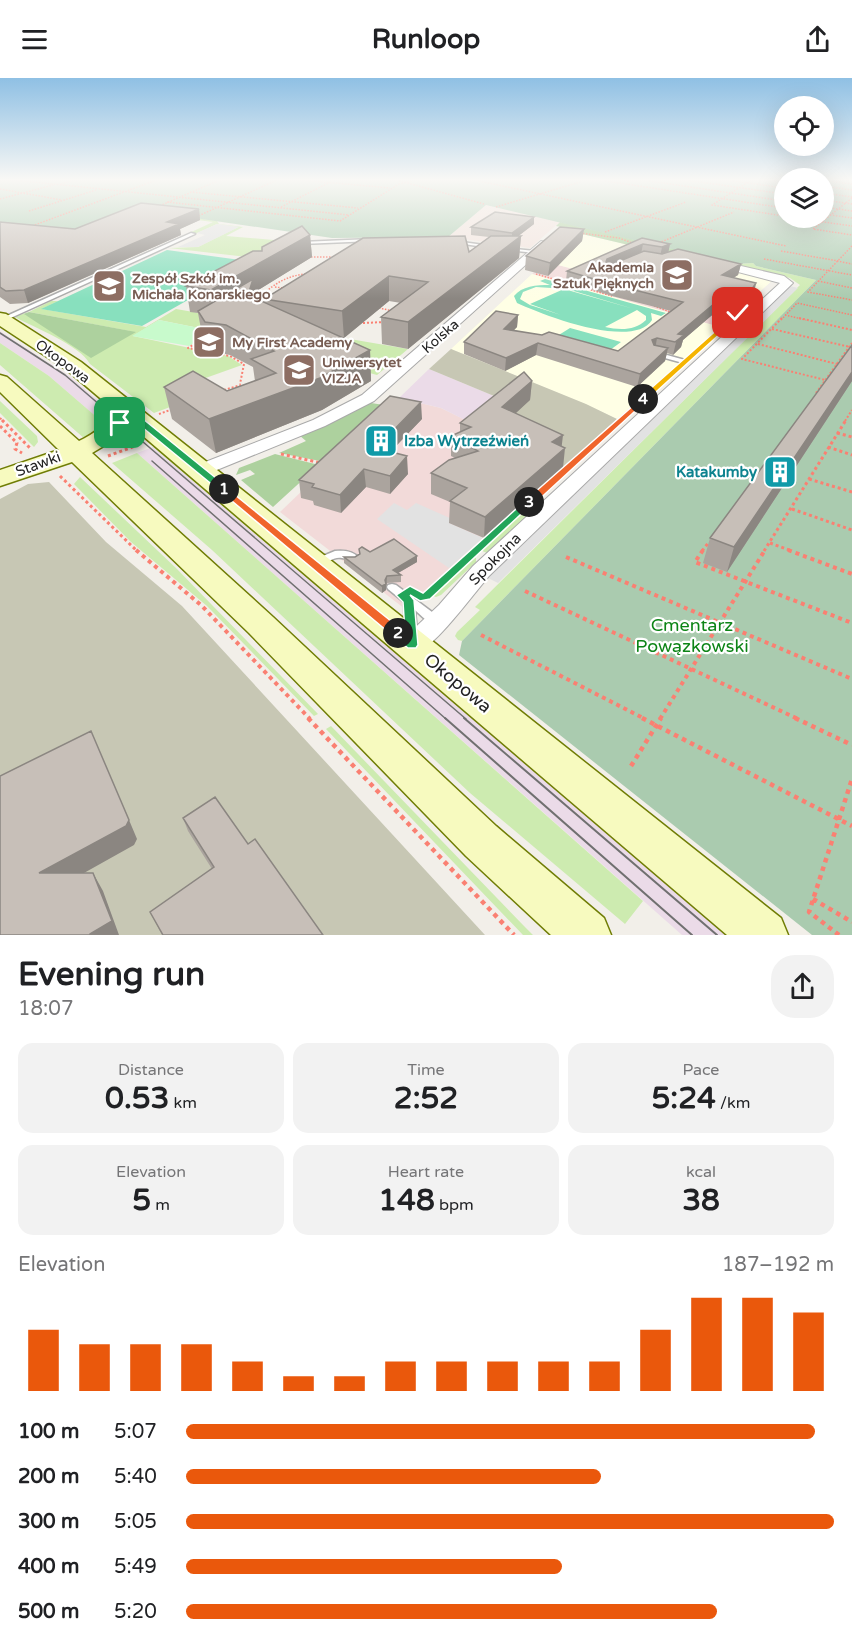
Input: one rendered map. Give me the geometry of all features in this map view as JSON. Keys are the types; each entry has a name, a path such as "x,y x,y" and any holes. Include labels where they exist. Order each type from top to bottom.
{"main road":[{"name":"Okopowa","path":"1,319 58,354 139,412 201,471 315,565 424,633 764,935"},
{"path":"0,381 74,455 261,625 481,841 587,935"},
{"path":"74,455 108,435 120,423 139,412"},
{"name":"Stawki","path":"0,469 74,455"},
{"name":"Stawki","path":"0,478 74,455"}],"street":[{"name":"Kolska","path":"201,471 319,423 368,398 555,235 569,232"},
{"name":"Spokojna","path":"424,633 486,566 787,283 780,278 700,259"}],"lane":[{"path":"1,319 193,234"},
{"path":"293,245 324,241 375,240"},
{"path":"451,241 535,252"},
{"path":"654,354 683,361"},
{"path":"315,565 339,553 349,554 354,558"},
{"path":"392,587 405,598 424,633"},
{"path":"405,598 424,633"}],"path":[{"path":"24,229 51,219"},
{"path":"321,219 340,221 343,219"},
{"path":"605,232 641,219"},
{"path":"656,219 786,246"},
{"path":"654,244 717,219"},
{"path":"834,224 852,226"},
{"path":"814,228 852,235"},
{"path":"569,232 619,238 641,246"},
{"path":"852,246 808,292 852,300"},
{"path":"781,251 852,264"},
{"path":"335,252 310,257 337,257"},
{"path":"764,259 852,275"},
{"path":"303,273 305,269"},
{"path":"256,302 292,276 303,273 315,274"},
{"path":"536,274 614,296"},
{"path":"818,281 852,288"},
{"path":"264,286 291,289"},
{"path":"254,297 260,297"},
{"path":"250,303 256,302 261,305"},
{"path":"826,380 742,359 797,303 852,315"},
{"path":"375,306 396,313"},
{"path":"651,306 679,314"},
{"path":"785,315 852,330"},
{"path":"363,322 389,321"},
{"path":"384,322 388,325"},
{"path":"772,329 851,345 812,399"},
{"path":"208,336 188,348 230,356 244,364 240,384"},
{"path":"757,344 837,364"},
{"path":"240,384 250,390"},
{"path":"219,392 240,384"},
{"path":"139,412 175,408"},
{"path":"631,766 852,410"},
{"path":"0,418 31,450"},
{"path":"0,426 17,443 15,449 24,454"},
{"path":"837,433 852,437"},
{"path":"131,447 74,455 75,489 123,540 202,606 514,935"},
{"path":"828,447 852,455"},
{"path":"275,453 326,464"},
{"path":"809,478 852,492"},
{"path":"791,509 852,530"},
{"path":"716,534 695,562 852,623"},
{"path":"770,543 852,574"},
{"path":"566,557 852,679"},
{"path":"405,598 410,590 420,597 426,596 466,559"},
{"path":"525,591 852,745"},
{"path":"481,634 852,826"},
{"path":"839,935 809,912 852,779"},
{"path":"813,899 852,922"}],"shaded area":[{"path":"469,219 547,219 560,222 530,248 448,237"},
{"path":"217,224 239,227 198,247 178,247 205,235 197,233"},
{"name":"Akademia Sztuk Pięknych","path":"582,234 774,279 738,311 546,262"},
{"path":"546,262 738,311 720,327 532,274"},
{"path":"532,274 720,327 617,419 451,349"},
{"path":"790,286 798,288 498,583 486,577"},
{"path":"0,331 69,376 114,414 108,427 49,376 0,343"},
{"path":"451,349 617,419 563,468 479,427 494,396 429,369"},
{"path":"429,369 494,396 479,427 441,408 399,398"},
{"path":"399,398 441,408 563,468 405,609 280,512"},
{"path":"153,447 726,935 682,935 137,453"},
{"path":"49,482 106,542 182,606 485,935 0,935 0,499 28,484"},
{"path":"394,503 407,510 416,503 452,519 449,523 483,538 449,568 377,519"}],"green space":[{"name":"Cmentarz Powązkowski","path":"0,219 128,219 76,241 0,233"},
{"path":"190,219 204,219 217,221 219,224 243,227 226,236 285,241 264,259 169,248 198,247 238,227 217,224 195,234 187,234 213,222"},
{"name":"Cmentarz Powązkowski","path":"202,219 469,219 448,237 332,238"},
{"name":"Cmentarz Powązkowski","path":"545,219 774,219 774,228 834,228 834,219 852,219 852,935 812,935 459,655 462,641 816,280 756,266 753,263 735,264"},
{"path":"560,222 682,251 671,255 582,234 584,233 580,231 556,226"},
{"path":"167,250 255,262 142,326 41,309"},
{"path":"680,252 735,264 753,263 756,266 816,280 462,641 458,640 455,636 457,632 480,610 475,607 800,285 790,278"},
{"path":"545,279 666,313 661,316 651,313 652,320 642,328 627,332 608,331 566,322 517,303 514,296 521,290 535,286 550,285 540,281","holes":["536,287 567,289 634,309 564,289 530,304 561,315 530,305 520,299 523,292","637,310 646,316 642,324 621,329 605,327"]},
{"path":"51,301 58,301 42,309 146,327 176,309 408,349 377,375 214,331 159,320 133,336 228,356 242,365 200,380 216,390 154,413 90,364 77,350 15,317 28,312 25,315 135,332 29,312"},
{"path":"29,312 136,332 91,358 24,314"},
{"path":"159,320 214,331 189,346 132,336"},
{"path":"570,328 621,342 606,353 554,338"},
{"path":"0,343 49,376 107,426 85,439 0,365"},
{"path":"0,401 37,436 38,442 34,447 0,413"},
{"path":"371,403 384,405 320,461 279,453 306,441 299,435"},
{"path":"156,446 733,935 726,935 153,447"},
{"path":"137,453 643,901 625,924 470,793 212,550 112,463"},
{"path":"275,454 319,465 273,507 241,480 255,474 250,470 236,475 239,468"},
{"path":"80,477 177,569 318,714 314,716 207,606 131,542 74,484"},
{"path":"525,509 530,513 487,553 480,550"},
{"path":"473,556 476,562 441,595 436,597 431,595"},
{"path":"331,726 533,935 523,935 326,729"}],"building":[{"path":"100,219 174,219 167,222 179,224 24,290 6,291 0,287 0,222 75,229"},
{"path":"484,219 531,219 512,233 471,227"},
{"path":"302,226 310,235 211,290 186,286 253,251 262,251 262,247"},
{"path":"560,227 584,229 550,263 526,256"},
{"path":"465,236 469,252 491,236 521,236 408,322 381,317 428,282 389,276 342,311 264,299 363,238"},
{"path":"642,238 670,244 662,247 643,244 607,259 606,262 613,264 644,251 662,254 678,249 741,264 722,275 756,283 744,297 727,293 678,334 684,335 675,342 657,338 652,340 654,345 668,348 640,374 538,343 506,358 464,342 496,311 518,315 504,329 542,335 549,332 618,351 683,302 567,271"},
{"path":"253,279 248,295 370,350 320,378 209,419 164,387 193,371 227,391 276,373 251,359 274,351 226,325 205,322 198,311"},
{"path":"852,345 852,372 734,547 710,538"},
{"path":"524,372 532,381 502,407 563,435 552,442 565,448 485,517 450,501 467,488 431,473 449,460 478,451 451,436 471,427 460,423"},
{"path":"390,396 421,402 376,448 407,456 390,476 364,469 340,495 312,487 314,484 299,480"},
{"path":"394,539 417,556 393,570 401,575 387,576 386,584 382,586 344,557 355,557 360,554 359,549 362,547 370,552"},
{"path":"91,731 129,820 126,826 39,873 93,873 112,921 90,935 0,935 0,776"},
{"path":"215,797 248,844 255,839 323,935 163,935 150,912 214,867 183,818"}],"tram line":[{"path":"0,333 65,375 466,719"},
{"path":"152,461 446,719"},
{"path":"445,718 692,935"},
{"path":"464,718 717,935"}],"place":[{"name":"Akademia Sztuk Pięknych","path":"677,275"},
{"name":"Zespół Szkół im. Michała Konarskiego","path":"109,286"},
{"name":"My First Academy","path":"209,342"},
{"name":"Uniwersytet VIZJA","path":"299,370"},
{"name":"Izba Wytrzeźwień","path":"381,441"},
{"name":"Katakumby","path":"780,472"}],"route":[{"path":"120,423 124,416 124,408 412,645 408,600 402,595 410,590 420,597 426,596 738,313"}]}
